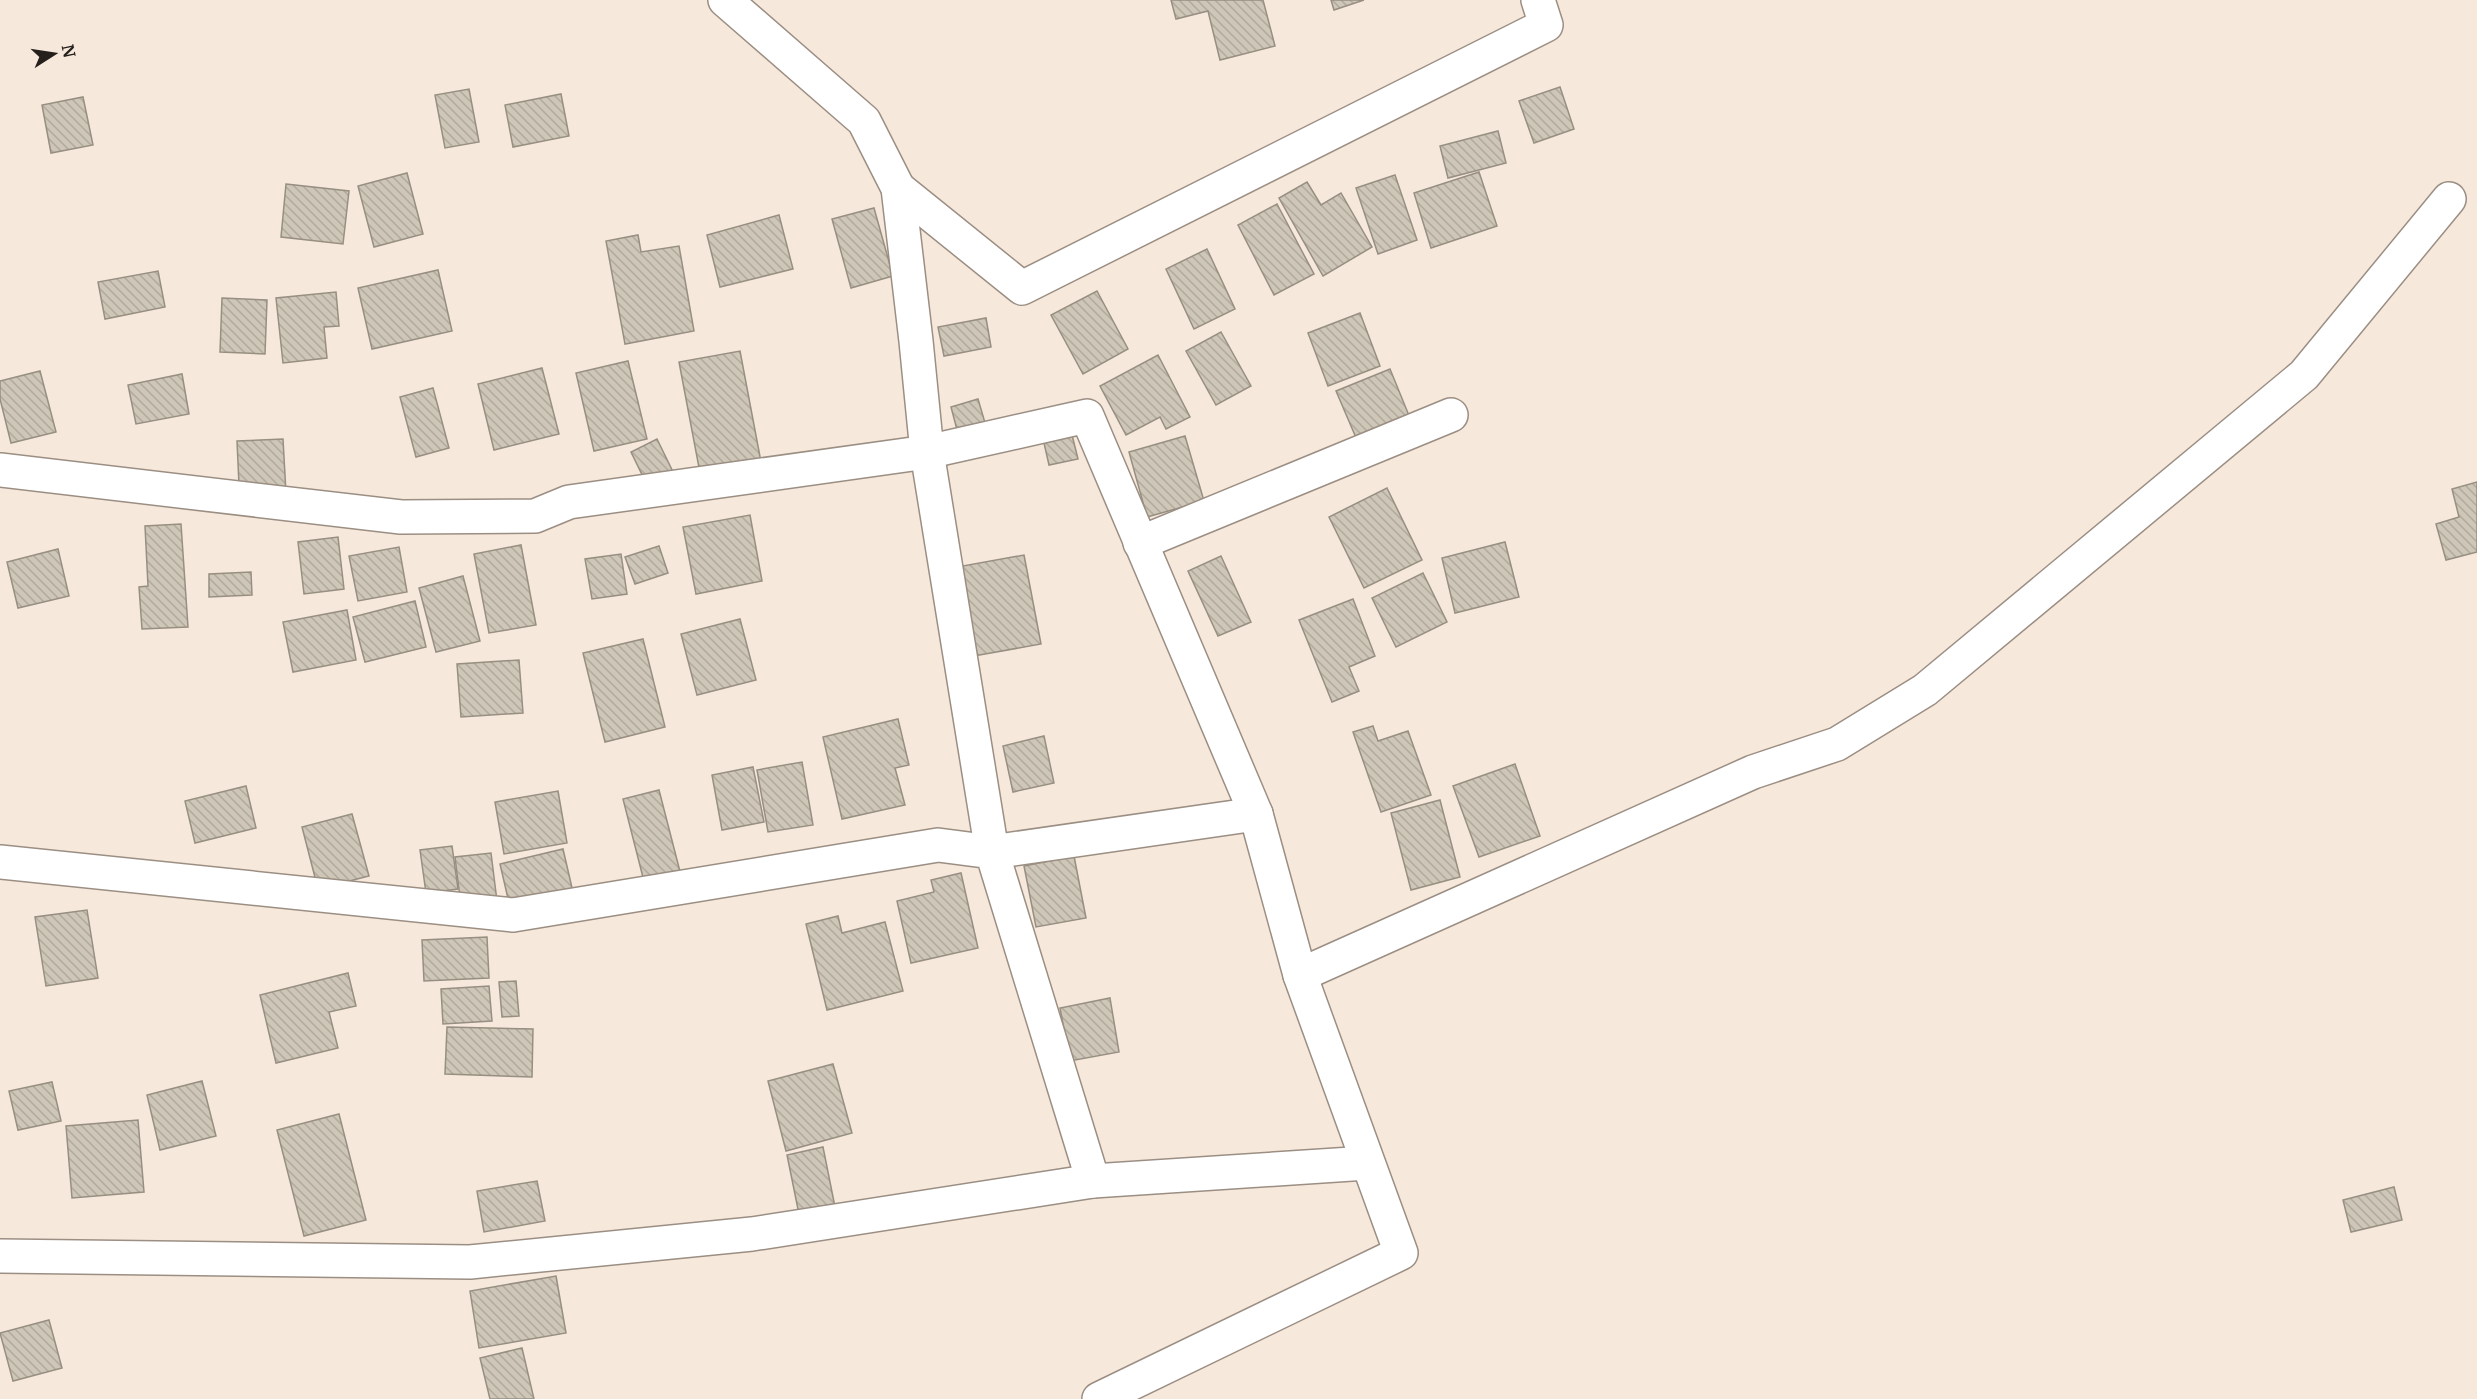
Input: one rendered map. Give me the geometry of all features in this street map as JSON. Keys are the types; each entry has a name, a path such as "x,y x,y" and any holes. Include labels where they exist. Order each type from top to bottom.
{"street":[{"path":"725,0 864,121 898,188 927,452 992,852 1093,1181"},
{"path":"898,188 1022,288 1546,25 1538,0"},
{"path":"1300,975 1753,772 1837,744 1925,690 2304,375 2449,199"},
{"path":"1140,543 1451,415"},
{"path":"0,470 401,517 535,516 569,502 927,452 1087,416 1256,814 1300,975 1401,1253 1099,1399"},
{"path":"0,862 513,915 938,845 992,852 1256,814"},
{"path":"0,1256 470,1262 752,1234 1093,1181 1367,1163"}],"building":[{"path":"1171,0 1263,0 1275,46 1220,60 1208,11 1176,19"},
{"path":"1331,0 1364,0 1334,10"},
{"path":"1560,87 1574,129 1534,143 1519,101"},
{"path":"469,89 479,142 445,148 435,95"},
{"path":"561,94 569,136 513,147 505,105"},
{"path":"83,97 93,145 51,153 42,105"},
{"path":"1498,131 1506,163 1448,178 1440,146"},
{"path":"1479,172 1497,226 1431,248 1414,193"},
{"path":"407,173 423,234 374,247 358,186"},
{"path":"1395,175 1417,240 1378,254 1356,188"},
{"path":"1307,182 1321,205 1341,193 1372,247 1323,276 1279,198"},
{"path":"286,184 349,191 343,244 281,237"},
{"path":"1277,204 1314,274 1274,295 1238,225"},
{"path":"874,208 893,276 851,288 832,219"},
{"path":"779,215 793,269 720,287 707,235"},
{"path":"638,235 641,252 679,246 694,331 625,344 606,241"},
{"path":"1207,249 1235,309 1194,329 1166,269"},
{"path":"438,270 452,331 372,349 358,288"},
{"path":"158,271 165,307 105,319 98,282"},
{"path":"1097,291 1128,349 1083,374 1051,315"},
{"path":"336,292 339,326 324,327 327,358 283,363 276,298"},
{"path":"222,298 267,300 265,354 220,352"},
{"path":"1360,313 1380,366 1328,386 1308,333"},
{"path":"986,318 991,347 944,356 938,327"},
{"path":"1221,332 1251,386 1216,405 1186,351"},
{"path":"740,351 761,462 700,473 679,362"},
{"path":"1158,355 1190,417 1166,429 1160,417 1126,435 1100,386"},
{"path":"628,361 647,439 594,451 576,373"},
{"path":"542,368 559,434 494,450 478,384"},
{"path":"1390,369 1410,418 1357,440 1336,391"},
{"path":"40,371 56,432 11,443 0,399 0,381"},
{"path":"182,374 189,414 136,424 128,385"},
{"path":"433,388 449,448 416,457 400,397"},
{"path":"978,399 988,433 960,441 951,407"},
{"path":"1072,435 1078,459 1049,465 1044,443"},
{"path":"1185,436 1204,501 1147,517 1129,452"},
{"path":"283,439 287,511 266,512 264,484 239,485 237,441"},
{"path":"657,439 676,478 650,491 631,452"},
{"path":"2477,482 2477,552 2446,560 2436,524 2459,517 2452,489"},
{"path":"1387,488 1422,560 1364,588 1329,517"},
{"path":"750,515 762,581 696,594 683,527"},
{"path":"181,524 188,627 142,629 139,587 148,586 145,526"},
{"path":"338,537 344,589 304,594 298,542"},
{"path":"1505,542 1519,597 1455,613 1442,558"},
{"path":"521,545 536,625 489,633 474,554"},
{"path":"659,546 668,573 635,584 625,557"},
{"path":"399,547 407,592 358,601 349,556"},
{"path":"58,549 69,596 18,608 7,562"},
{"path":"621,554 627,594 592,599 585,559"},
{"path":"1024,555 1041,644 963,658 946,569"},
{"path":"1221,556 1251,622 1218,636 1188,571"},
{"path":"251,572 252,595 209,597 209,574"},
{"path":"1423,573 1447,622 1396,647 1372,598"},
{"path":"463,576 480,641 436,652 419,588"},
{"path":"1353,599 1375,656 1349,667 1359,691 1332,702 1299,620"},
{"path":"415,601 426,647 365,662 353,617"},
{"path":"347,610 356,660 293,672 283,622"},
{"path":"740,619 756,680 697,695 681,634"},
{"path":"643,639 665,727 605,742 583,653"},
{"path":"519,660 523,713 461,717 457,664"},
{"path":"898,719 909,765 895,768 905,805 842,819 823,737"},
{"path":"1373,726 1378,741 1408,731 1431,795 1381,812 1353,732"},
{"path":"1044,736 1054,783 1013,792 1003,746"},
{"path":"802,762 813,825 768,832 757,770"},
{"path":"1515,764 1540,836 1479,857 1453,786"},
{"path":"753,767 764,822 722,830 712,775"},
{"path":"246,786 256,828 195,843 185,801"},
{"path":"659,790 684,887 648,897 623,799"},
{"path":"558,791 567,843 504,854 495,802"},
{"path":"1440,800 1460,877 1411,890 1391,813"},
{"path":"352,814 369,876 318,889 302,827"},
{"path":"452,846 458,889 426,893 420,850"},
{"path":"563,849 576,905 513,920 500,864"},
{"path":"491,853 498,909 462,914 455,857"},
{"path":"1074,856 1086,918 1036,927 1024,866"},
{"path":"961,873 978,948 911,963 897,901 934,892 931,880"},
{"path":"87,910 98,978 46,986 35,917"},
{"path":"838,916 842,933 885,922 903,991 827,1010 806,924"},
{"path":"487,937 489,978 424,981 422,940"},
{"path":"348,973 356,1006 329,1012 338,1048 276,1063 260,995"},
{"path":"516,981 519,1016 502,1017 499,982"},
{"path":"489,986 492,1021 443,1024 441,989"},
{"path":"1110,998 1119,1052 1070,1061 1060,1008"},
{"path":"447,1027 533,1029 532,1077 445,1074"},
{"path":"833,1064 852,1133 786,1151 768,1081"},
{"path":"202,1081 216,1136 160,1150 147,1095"},
{"path":"52,1082 61,1121 18,1130 9,1091"},
{"path":"339,1114 366,1220 304,1236 277,1130"},
{"path":"138,1120 144,1192 72,1198 66,1126"},
{"path":"823,1147 835,1207 799,1214 787,1155"},
{"path":"537,1181 545,1221 484,1232 477,1191"},
{"path":"2394,1187 2402,1220 2351,1232 2343,1200"},
{"path":"556,1276 566,1333 479,1348 470,1291"},
{"path":"49,1320 62,1368 13,1381 0,1333"},
{"path":"522,1348 534,1399 490,1399 480,1358"}]}
